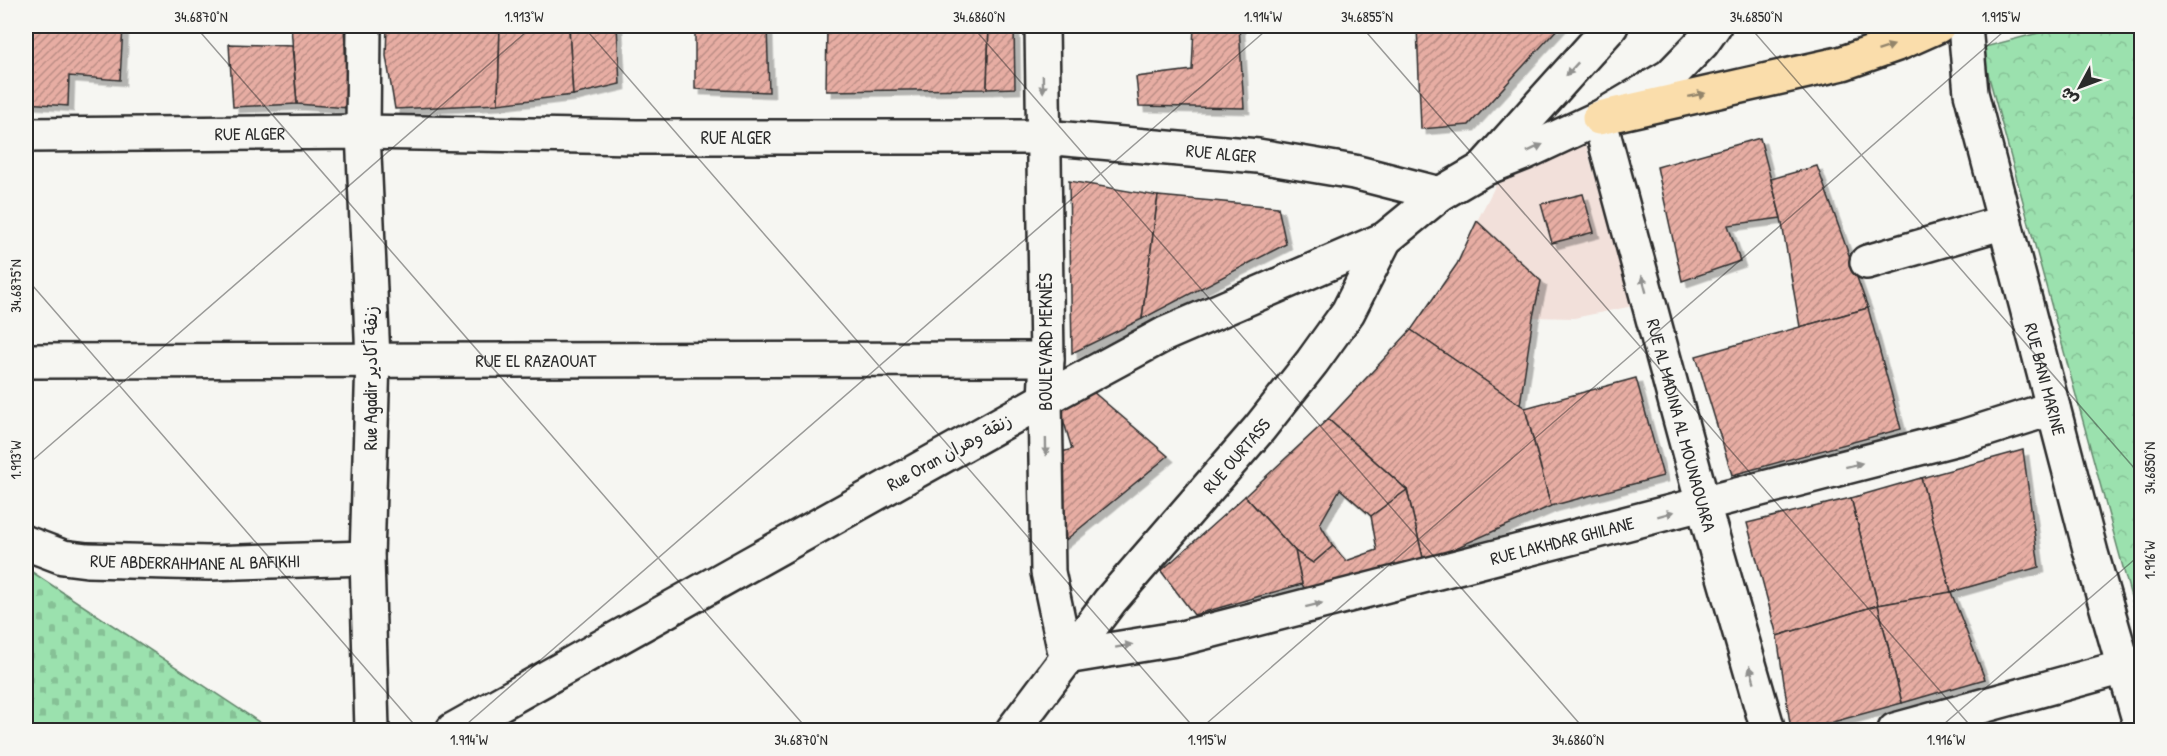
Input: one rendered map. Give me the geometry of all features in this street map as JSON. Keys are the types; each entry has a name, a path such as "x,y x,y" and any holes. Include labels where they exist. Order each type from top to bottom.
{"main road":[{"path":"1599,118 1843,63 1900,43 1938,26"}],"street":[{"name":"Rue Agadir زنقة أكادير","path":"364,26 363,132 373,359 367,558 372,730"},
{"name":"BOULEVARD MEKNÈS","path":"1042,26 1047,359 1044,399 1048,572 1066,657"},
{"path":"1481,170 1611,26"},
{"path":"1481,170 1599,118 1670,76 1702,43 1714,26"},
{"name":"RUE BANI MARINE","path":"1965,26 1971,93 2091,553 2133,664 2142,730"},
{"name":"RUE AL MADINA AL MOUNAOUARA","path":"1599,118 1703,504 1768,730"},
{"name":"RUE ALGER","path":"26,135 363,132 637,137 1044,137 1258,156 1354,172 1440,194"},
{"name":"Rue Oran زنقة وهران","path":"453,730 1044,399 1166,334 1385,239 1440,194 1481,170"},
{"path":"1867,262 2005,222"},
{"name":"RUE OURTASS","path":"1013,730 1110,601 1259,429 1312,362 1348,312 1385,239"},
{"name":"RUE EL RAZAOUAT","path":"26,361 1047,359"},
{"name":"RUE LAKHDAR GHILANE","path":"1066,657 1182,638 1962,437 2053,408"},
{"name":"RUE ABDERRAHMANE AL BAFIKHI","path":"26,543 63,557 87,560 209,563 367,558"},
{"path":"1895,730 2133,664"}],"shaded area":[{"path":"1585,142 1633,306 1574,318 1533,317 1541,281 1477,221 1505,167"}],"green space":[{"path":"2065,26 2141,26 2141,626 2139,626 1981,48"},
{"path":"26,568 271,730 26,730"}],"building":[{"path":"26,26 123,26 120,80 69,76 68,106 26,103"},
{"path":"291,26 344,26 348,108 297,104"},
{"path":"387,26 500,26 498,104 395,109 386,56"},
{"path":"500,26 569,26 573,95 498,104"},
{"path":"569,26 617,26 620,84 573,95"},
{"path":"695,26 767,26 769,92 695,89"},
{"path":"827,26 903,26 902,35 989,26 987,89 826,91"},
{"path":"903,26 989,26 902,35"},
{"path":"989,26 1014,26 1015,88 987,89"},
{"path":"1194,26 1239,26 1244,108 1139,106 1136,77 1192,70"},
{"path":"1417,26 1560,26 1469,125 1421,129"},
{"path":"229,44 292,46 297,104 233,107"},
{"path":"1760,138 1781,218 1728,225 1740,261 1682,281 1657,167"},
{"path":"1817,166 1868,308 1800,327 1781,218 1771,179"},
{"path":"1069,181 1158,196 1142,319 1072,353"},
{"path":"1583,194 1594,232 1552,243 1541,204"},
{"path":"1158,196 1278,207 1286,244 1142,319"},
{"path":"1477,221 1541,281 1533,317 1520,405 1411,330 1457,264"},
{"path":"1868,308 1901,429 1732,475 1696,356"},
{"path":"1411,330 1525,408 1551,506 1424,562 1407,490 1328,419"},
{"path":"1636,378 1663,476 1551,506 1525,408"},
{"path":"1092,391 1168,456 1062,543 1059,453 1072,449 1059,406"},
{"path":"1328,419 1407,490 1371,516 1340,489 1320,524 1333,546 1313,563 1295,551 1245,496"},
{"path":"2023,450 2039,567 1951,592 1921,478"},
{"path":"1921,478 1951,592 1878,605 1851,498"},
{"path":"1407,490 1424,562 1309,597 1302,584 1295,551 1313,563 1333,546 1346,561 1377,550 1371,516"},
{"path":"1245,496 1295,551 1302,584 1194,615 1161,571"},
{"path":"1851,498 1878,605 1777,636 1747,523"},
{"path":"1951,592 1985,679 1902,703 1878,605"},
{"path":"1878,605 1902,703 1804,730 1791,730 1777,636"},
{"path":"2103,725 2104,730 2077,730"}]}
